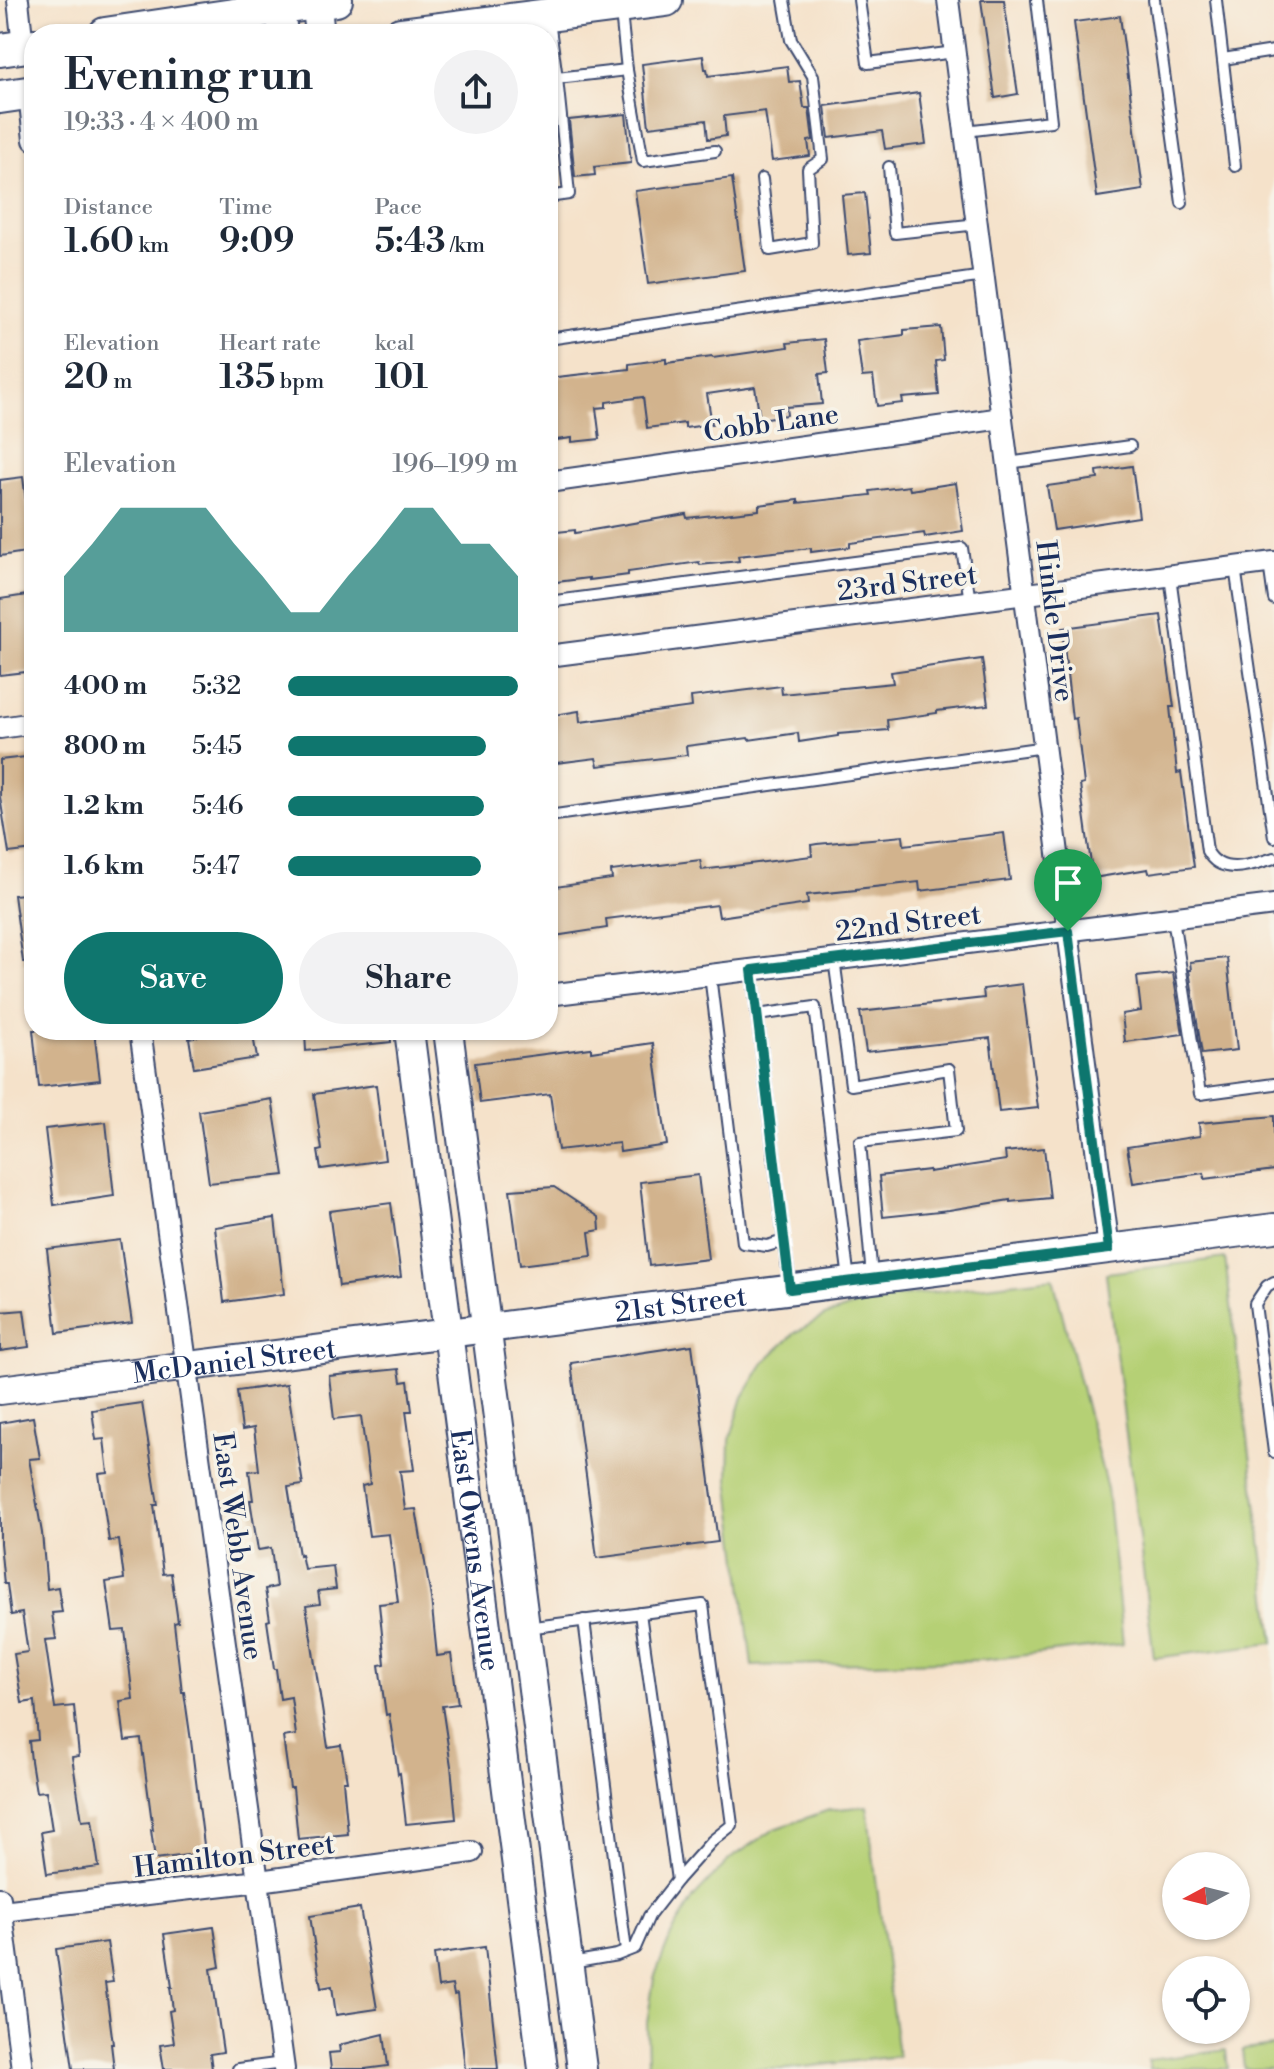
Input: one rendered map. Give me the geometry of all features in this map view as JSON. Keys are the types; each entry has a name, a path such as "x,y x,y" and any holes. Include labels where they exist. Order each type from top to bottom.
{"main road":[{"path":"494,24 666,0"},
{"path":"178,24 301,7 313,24"},
{"name":"East Owens Avenue","path":"411,1040 527,1628 582,2069"},
{"name":"East Owens Avenue","path":"449,1040 483,1596 543,2069"},
{"name":"21st Street","path":"468,1330 1274,1228"},
{"name":"McDaniel Street","path":"0,1390 468,1330"},
{"path":"483,1596 527,1628"}],"street":[{"path":"18,0 19,47"},
{"name":"Hinkle Drive","path":"948,0 1109,1249"},
{"name":"Cobb Lane","path":"558,481 1002,418"},
{"name":"23rd Street","path":"558,655 1271,562"},
{"path":"0,728 24,724"},
{"name":"22nd Street","path":"558,994 1274,905"},
{"name":"East Webb Avenue","path":"141,1040 284,2066"},
{"name":"Hamilton Street","path":"1,1904 259,1881 472,1852"},
{"path":"1,1904 12,2020 22,2069"}],"lane":[{"path":"762,179 770,250 812,243 808,169 823,159 813,76 791,40 784,0"},
{"path":"859,0 868,63 955,52"},
{"path":"965,131 1051,121 1037,0"},
{"path":"1154,0 1182,203"},
{"path":"1216,0 1235,166"},
{"path":"621,6 627,70 643,161 715,151"},
{"path":"548,15 549,24"},
{"path":"1223,59 1274,51"},
{"path":"558,78 627,70"},
{"path":"558,120 569,194 558,196"},
{"path":"889,167 895,233 978,224"},
{"path":"558,338 984,276"},
{"path":"1008,463 1130,446"},
{"path":"558,601 962,548 970,602"},
{"path":"1271,562 1274,599"},
{"path":"1235,567 1274,837"},
{"path":"1170,576 1207,851 1211,859 1222,866 1235,867 1274,858"},
{"path":"558,815 1045,747"},
{"path":"1173,918 1200,1094 1274,1084"},
{"path":"834,959 851,1085 949,1069 956,1131 860,1142 861,1280"},
{"path":"752,970 790,1289"},
{"path":"710,975 743,1243 767,1246 784,1241"},
{"path":"757,1015 815,1007 861,1280"},
{"path":"1274,1228 1274,1235"},
{"path":"1274,1282 1267,1286 1255,1304 1269,1372 1274,1452"},
{"path":"527,1628 703,1605 732,1825 712,1841 677,1880 649,1916 635,1948 617,1955 569,1963"},
{"path":"640,1613 677,1880"},
{"path":"584,1620 626,1951"},
{"path":"238,2069 284,2066"}],"green space":[{"path":"1225,1258 1274,1643 1154,1658 1106,1273"},
{"path":"1053,1278 1107,1489 1123,1644 983,1660 752,1666 729,1479 730,1440 743,1397 765,1361 795,1333 825,1316 860,1304 893,1297"},
{"path":"867,1806 898,2056 787,2069 648,2069 647,2023 654,1978 671,1935 694,1897 730,1859 775,1829 829,1810"},
{"path":"1274,2046 1274,2069 1244,2069 1242,2050"},
{"path":"1226,2050 1228,2069 1150,2069 1148,2060"}],"building":[{"path":"981,0 1004,0 1018,94 995,98"},
{"path":"1120,16 1143,190 1097,197 1074,22"},
{"path":"703,56 708,76 787,66 789,82 800,81 804,108 809,108 813,140 808,141 810,156 772,161 765,111 724,116 726,136 708,139 706,120 649,127 642,64"},
{"path":"919,93 926,144 885,149 882,131 829,138 825,106"},
{"path":"626,114 631,163 594,167 595,175 575,177 569,120"},
{"path":"732,178 745,271 648,284 635,191"},
{"path":"865,193 871,253 848,255 842,195"},
{"path":"941,327 944,360 936,361 939,395 902,398 903,403 877,406 873,376 862,377 857,341 904,335 904,330"},
{"path":"824,339 828,373 819,374 822,404 786,407 787,415 760,419 755,387 707,394 712,424 685,428 685,423 647,428 643,397 606,402 606,407 596,408 600,439 572,442 572,438 558,440 558,377 629,369 629,364 666,359 666,363 788,347 787,343"},
{"path":"1132,466 1139,517 1054,530 1047,486 1098,479 1097,471"},
{"path":"23,477 24,552 0,556 0,480"},
{"path":"956,483 963,531 850,543 850,547 811,552 811,548 738,556 739,561 700,565 699,562 628,572 628,575 558,582 558,532 575,530 575,533 686,514 687,518 759,510 759,505 871,495 870,491 909,486 910,490"},
{"path":"24,595 24,672 0,675 0,599"},
{"path":"1161,615 1174,707 1170,707 1177,773 1181,772 1194,867 1149,873 1148,869 1093,878 1080,785 1084,784 1076,718 1072,719 1062,628"},
{"path":"982,659 988,705 887,720 888,730 838,734 799,742 798,733 686,746 687,755 598,766 596,758 558,763 558,714 579,711 580,722 692,707 691,697 781,686 782,694 893,683 891,672"},
{"path":"24,757 24,851 9,853 0,797 0,760"},
{"path":"1004,833 1010,880 920,891 919,882 807,895 808,904 719,917 717,905 606,919 607,928 558,935 558,887 612,879 611,871 700,860 702,870 812,856 811,845 903,836 904,845"},
{"path":"24,894 24,962 23,962 14,895"},
{"path":"1227,958 1237,1050 1202,1054 1190,962"},
{"path":"1173,973 1183,1034 1125,1042 1122,1014 1141,1011 1137,977"},
{"path":"1022,984 1038,1108 999,1112 990,1038 866,1052 860,1012 984,998 983,989"},
{"path":"34,1040 95,1040 100,1080 39,1087"},
{"path":"189,1040 254,1040 257,1058 194,1068"},
{"path":"305,1040 391,1040 391,1042 306,1051"},
{"path":"653,1043 667,1145 620,1152 619,1143 558,1150 550,1094 480,1103 475,1063"},
{"path":"376,1085 385,1160 321,1169 318,1151 322,1150 314,1094"},
{"path":"272,1099 284,1175 209,1183 199,1111"},
{"path":"1274,1116 1274,1170 1205,1179 1204,1173 1133,1183 1127,1147 1200,1136 1199,1123"},
{"path":"106,1122 114,1196 54,1205 45,1129"},
{"path":"1044,1148 1050,1198 1010,1200 883,1217 879,1176 1006,1160 1005,1152"},
{"path":"698,1175 708,1259 649,1266 640,1182"},
{"path":"554,1187 599,1217 600,1230 589,1232 592,1256 520,1265 510,1190"},
{"path":"391,1203 401,1277 339,1286 329,1211"},
{"path":"275,1218 284,1294 224,1302 215,1227"},
{"path":"120,1240 132,1323 57,1333 47,1249"},
{"path":"24,1310 29,1347 0,1351 0,1312"},
{"path":"692,1345 718,1542 597,1558 571,1363"},
{"path":"399,1369 401,1382 408,1381 412,1411 406,1411 414,1470 400,1471 405,1510 416,1509 437,1656 451,1654 458,1704 442,1706 456,1819 406,1824 400,1773 389,1714 386,1715 379,1665 385,1664 379,1604 398,1602 389,1534 369,1536 362,1486 370,1484 361,1416 334,1419 329,1376"},
{"path":"287,1384 303,1485 288,1487 299,1555 304,1569 333,1566 336,1589 318,1591 320,1604 306,1606 328,1747 341,1745 347,1781 343,1781 348,1834 298,1839 293,1788 290,1788 283,1737 296,1735 291,1697 280,1699 267,1621 270,1620 265,1589 276,1587 271,1548 258,1550 249,1471 259,1470 254,1428 242,1430 237,1391"},
{"path":"142,1403 158,1505 154,1505 163,1574 171,1573 178,1622 174,1623 182,1692 205,1853 155,1859 141,1739 125,1741 120,1701 133,1699 125,1630 113,1631 106,1582 124,1579 119,1540 109,1541 99,1474 108,1473 104,1439 96,1440 92,1410"},
{"path":"33,1417 40,1458 29,1459 42,1533 47,1589 58,1587 62,1612 52,1613 56,1639 45,1640 55,1708 74,1706 79,1756 72,1757 82,1821 92,1820 99,1867 47,1874 41,1832 52,1830 46,1791 36,1792 29,1741 38,1740 35,1701 22,1703 14,1654 28,1652 22,1613 11,1615 0,1543 0,1423"},
{"path":"360,1908 377,2009 336,2015 332,1986 321,1988 310,1916"},
{"path":"214,1927 220,1967 211,1969 223,2052 210,2054 212,2069 164,2069 160,2045 174,2043 169,2011 173,2010 172,1987 164,1934"},
{"path":"107,1942 113,1982 105,1983 114,2069 73,2069 56,1949"},
{"path":"485,1947 498,2069 465,2069 457,1994 454,1995 452,1985 438,1987 434,1954"},
{"path":"384,2034 388,2066 331,2069 329,2053 340,2052 339,2045"}],"route":[{"path":"1068,931 1109,1249 790,1289 752,970 1068,931"}]}
